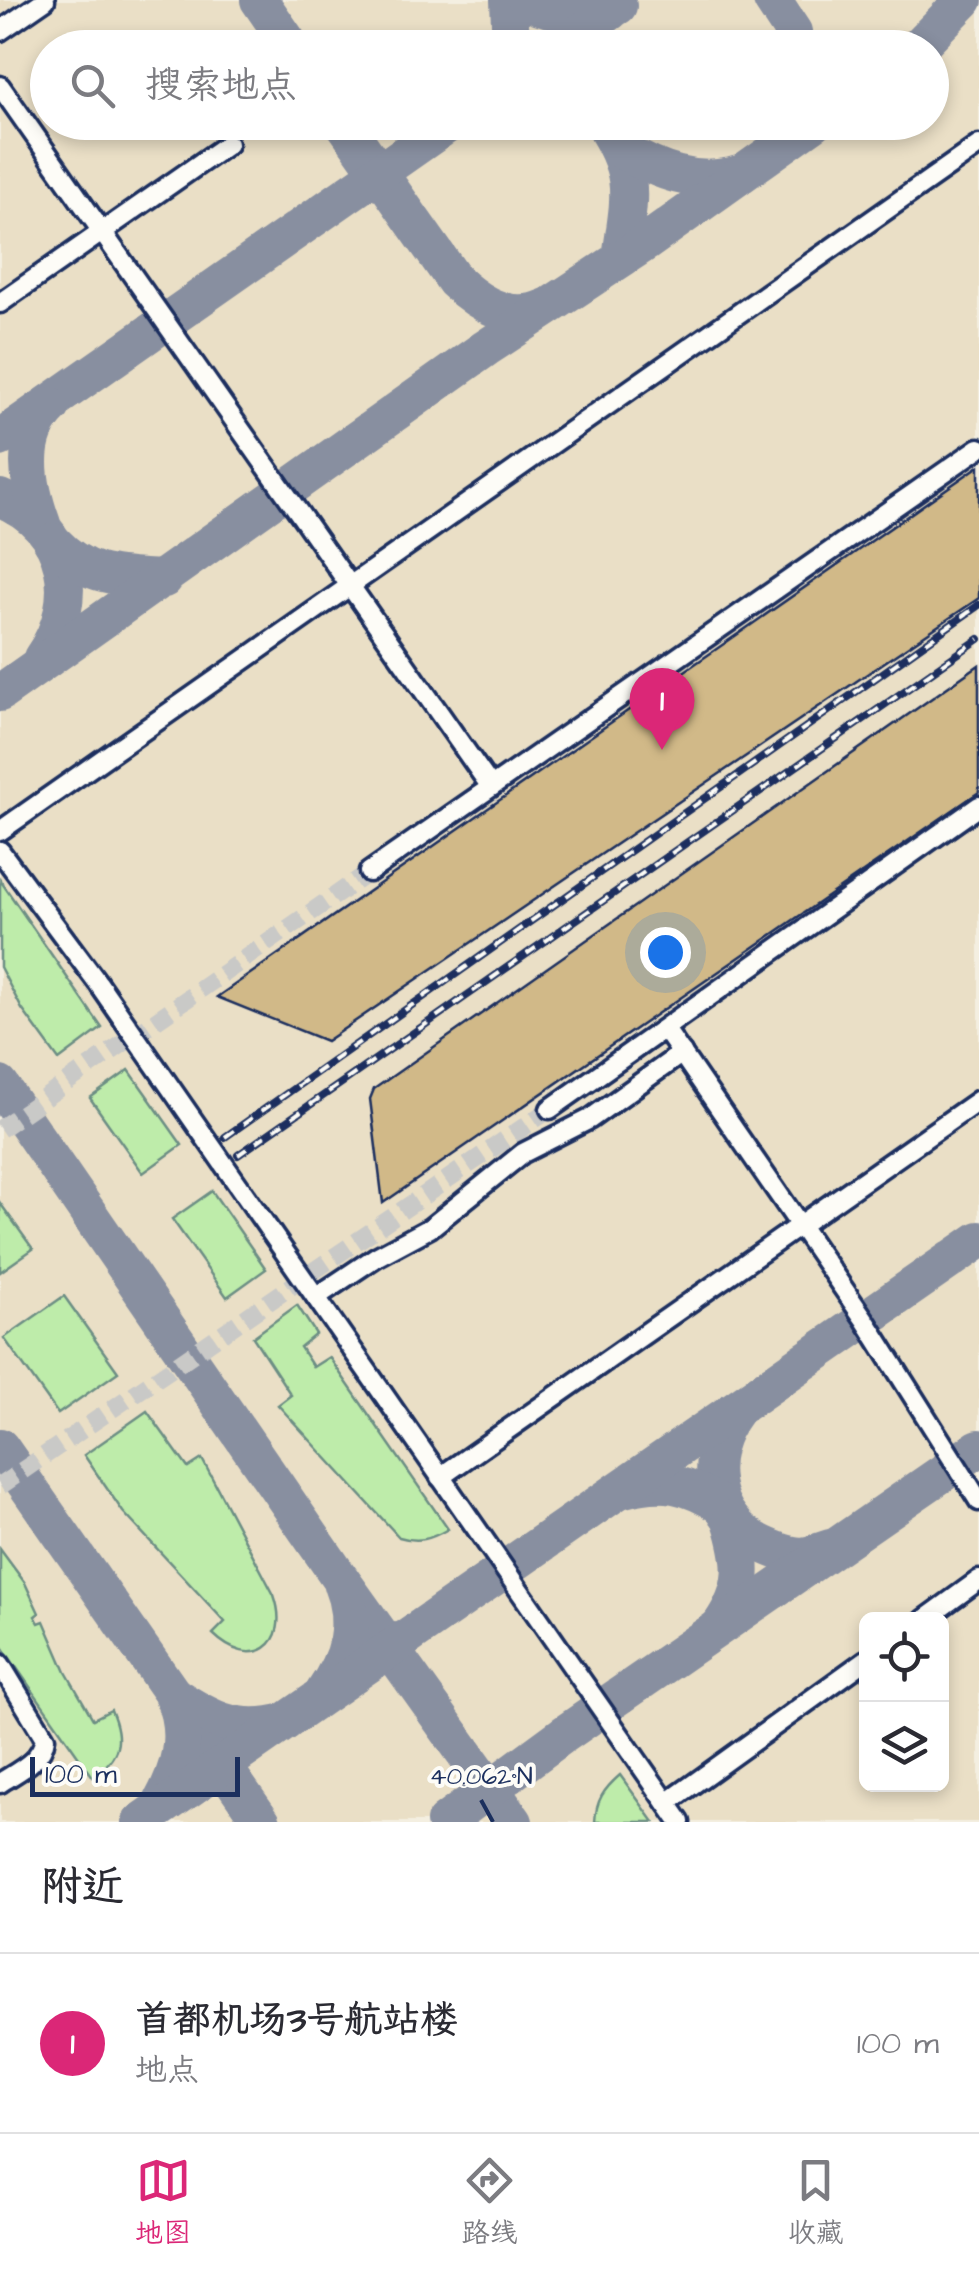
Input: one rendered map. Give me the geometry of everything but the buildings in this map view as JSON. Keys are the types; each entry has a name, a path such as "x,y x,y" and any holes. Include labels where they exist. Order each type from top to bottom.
{"lane":[{"path":"0,31 44,0"},
{"path":"0,86 30,129"},
{"path":"38,140 491,787"},
{"path":"0,302 228,144"},
{"path":"0,831 979,145"},
{"path":"369,872 979,448"},
{"path":"550,1109 979,806"},
{"path":"0,851 98,984 680,1822"},
{"path":"665,1029 865,1320 979,1501"},
{"path":"316,1296 430,1228 523,1153 590,1119 682,1054"},
{"path":"440,1477 979,1100"},
{"path":"935,1612 979,1580"},
{"path":"0,1664 46,1738 38,1758 0,1783"},
{"path":"666,1803 859,1665"}],"shaded area":[{"path":"0,0 979,0 979,1822 0,1822"}],"green space":[{"path":"0,880 102,1028 59,1060 22,1009 0,967"},
{"path":"129,1070 182,1145 143,1173 90,1098"},
{"path":"212,1191 266,1269 227,1297 172,1219"},
{"path":"0,1203 33,1249 0,1272"},
{"path":"64,1296 118,1372 58,1414 4,1338"},
{"path":"297,1305 316,1334 300,1347 313,1367 329,1357 448,1529 425,1539 399,1537 278,1405 291,1395 253,1337"},
{"path":"147,1411 188,1468 202,1459 274,1595 278,1628 265,1648 242,1651 213,1634 225,1622 123,1512 84,1455"},
{"path":"0,1549 25,1583 39,1613 35,1616 39,1623 44,1621 66,1672 93,1719 111,1710 117,1747 109,1762 93,1777 0,1644"},
{"path":"620,1775 654,1822 595,1822 602,1796"}],"taxiway":[{"path":"259,0 280,30"},
{"path":"509,0 510,30"},
{"path":"527,0 571,12 618,6"},
{"path":"772,0 792,30"},
{"path":"935,30 964,0"},
{"path":"584,30 611,11"},
{"path":"356,140 455,281 496,309 520,313 544,308"},
{"path":"0,438 425,140"},
{"path":"612,140 628,188 621,258"},
{"path":"0,693 486,348 645,243 790,140"},
{"path":"620,149 677,175 707,179 739,174"},
{"path":"42,524 30,478 30,447 34,432 52,406"},
{"path":"0,498 23,510 41,526 62,566 62,612 55,636 42,658"},
{"path":"53,542 91,569 117,576 164,579"},
{"path":"0,1085 337,1574 514,1822"},
{"path":"141,1822 979,1240"},
{"path":"735,1411 717,1447 714,1466 721,1502 730,1518 762,1544 784,1553 802,1556 830,1548"},
{"path":"0,1447 262,1822"},
{"path":"445,1822 563,1735 979,1448"},
{"path":"624,1489 674,1485 721,1505"},
{"path":"720,1626 735,1599 741,1574 731,1520"},
{"path":"324,1692 348,1641 349,1614 342,1585"},
{"path":"157,1810 180,1754 181,1724 172,1694 226,1722 253,1726 285,1722"}],"tunnel":[{"path":"0,1129 369,872"},
{"path":"0,1486 550,1109"}],"railway":[{"path":"225,1137 979,605"},
{"path":"238,1155 979,639"}],"place":[{"name":"首都机场3号航站楼","path":"662,750"}]}
